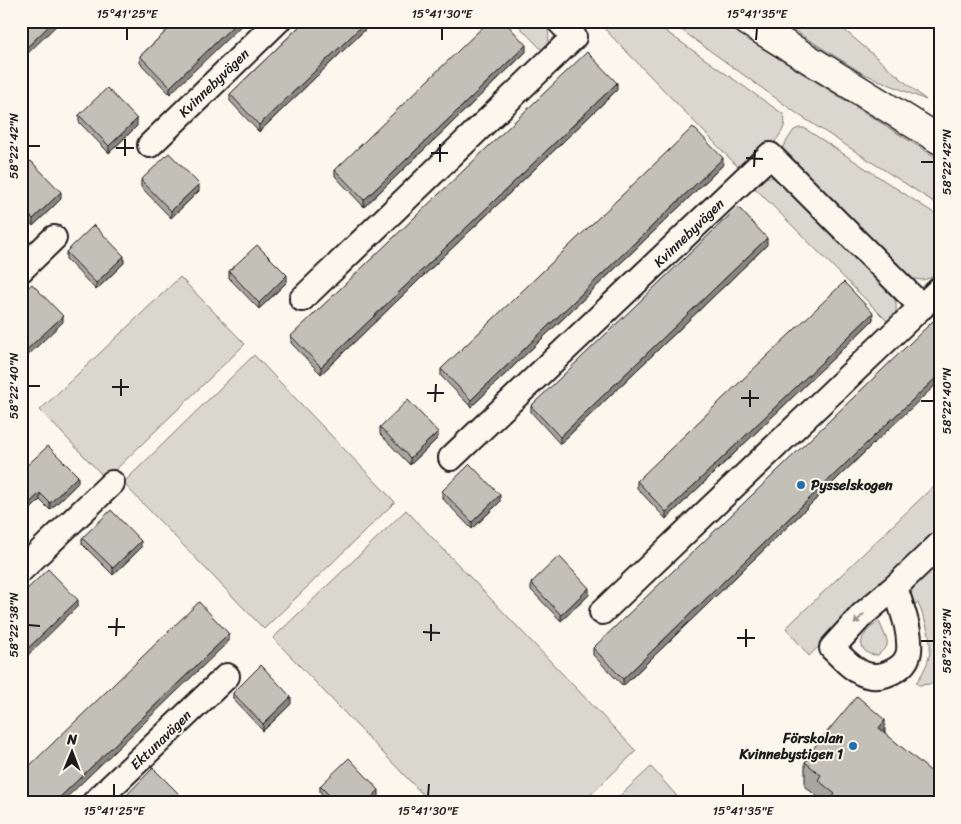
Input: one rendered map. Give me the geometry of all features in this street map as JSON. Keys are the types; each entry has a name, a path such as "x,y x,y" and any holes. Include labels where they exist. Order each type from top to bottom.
{"street":[{"name":"Kvinnebyvägen","path":"150,145 278,21"},
{"path":"302,299 574,36 559,21"},
{"path":"747,21 940,140"},
{"name":"Kvinnebyvägen","path":"451,458 770,155 922,307"},
{"path":"21,270 54,238"},
{"path":"602,612 940,289"},
{"path":"21,570 112,483"},
{"path":"896,587 940,544"},
{"name":"Ektunavägen","path":"94,803 227,676"}],"shaded area":[{"path":"514,21 544,21 549,36 544,52"},
{"path":"599,21 651,21 783,114 785,118 784,126 773,145 763,145 739,168"},
{"path":"669,21 723,21 751,41 940,160 940,206 799,115"},
{"path":"779,21 834,21 926,100 862,73"},
{"path":"804,128 940,217 940,271 931,278 922,280 903,275 782,148 794,130"},
{"path":"770,177 786,184 892,293 896,309 889,323 751,184 761,178"},
{"path":"180,277 245,344 106,479 40,410"},
{"path":"254,355 395,502 264,629 123,483"},
{"path":"940,480 940,529 809,656 786,628"},
{"path":"406,510 636,751 582,803 431,803 273,638"},
{"path":"940,559 940,683 919,685 916,683 927,662 930,644 929,634 918,603 910,606 912,590 922,576"},
{"path":"879,621 887,640 887,646 878,655 867,653 862,644 863,636"},
{"path":"651,767 683,803 612,803"}],"building":[{"path":"21,21 54,21 21,53"},
{"path":"177,21 238,21 170,87 140,56"},
{"path":"305,21 367,21 259,125 230,94"},
{"path":"489,21 504,21 526,45 364,200 335,170"},
{"path":"587,52 617,83 321,367 291,336"},
{"path":"107,88 137,119 109,146 79,115"},
{"path":"693,127 723,158 471,400 441,369"},
{"path":"169,153 199,184 171,211 141,180"},
{"path":"31,161 61,192 33,219 21,206 21,171"},
{"path":"738,207 767,238 560,437 531,406"},
{"path":"94,225 124,256 96,283 66,252"},
{"path":"257,245 287,275 259,303 229,271"},
{"path":"844,282 873,313 666,512 637,481"},
{"path":"32,284 63,316 21,355 21,294"},
{"path":"933,321 940,328 940,374 623,679 593,648"},
{"path":"408,400 438,432 410,458 380,427"},
{"path":"48,446 78,476 50,503 40,493 21,511 21,471"},
{"path":"470,464 500,495 472,522 442,491"},
{"path":"111,510 141,541 113,568 82,538"},
{"path":"559,556 589,588 561,615 531,583"},
{"path":"48,569 78,600 21,655 21,595"},
{"path":"199,602 229,634 54,803 21,803 21,774"},
{"path":"261,665 291,697 263,724 233,693"},
{"path":"857,696 885,720 879,728 940,779 940,803 829,802 835,794 818,780 821,775 805,762 814,752 812,750"},
{"path":"349,758 379,790 366,803 337,803 320,786"},
{"path":"153,768 184,799 180,803 119,803"}],"place":[{"name":"Pysselskogen","path":"801,485"},
{"name":"Förskolan Kvinnebystigen 1","path":"853,746"}]}
